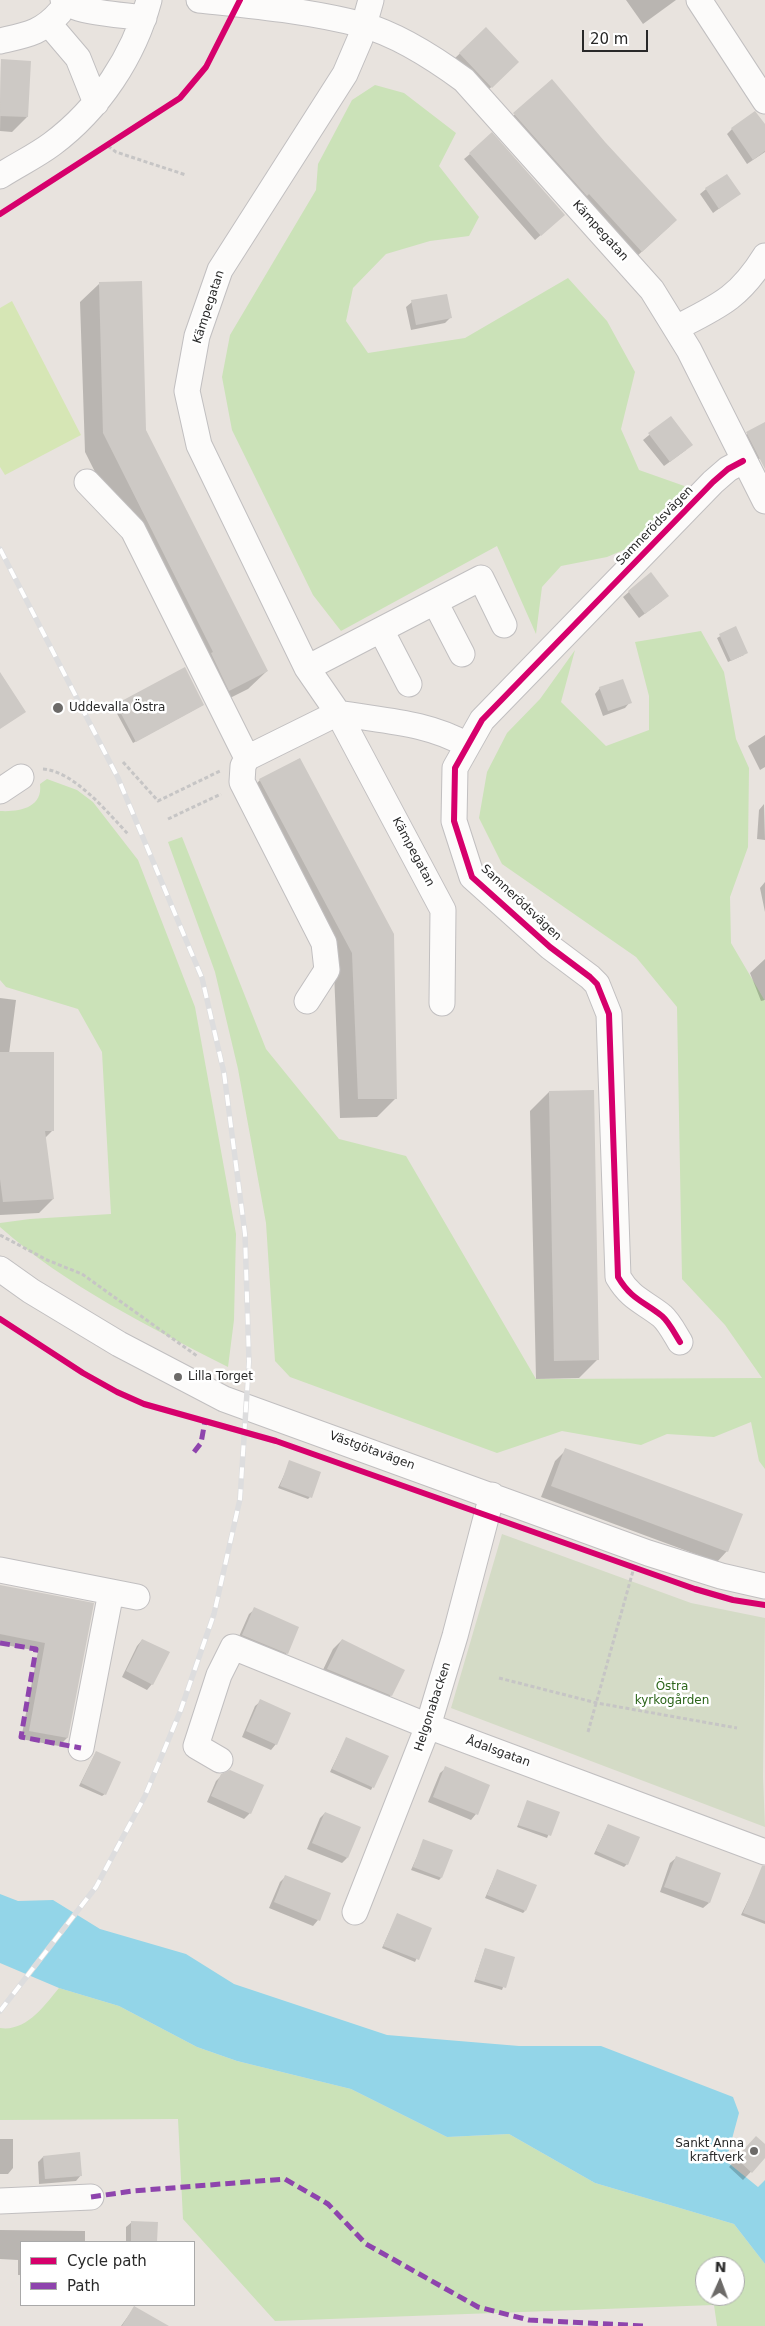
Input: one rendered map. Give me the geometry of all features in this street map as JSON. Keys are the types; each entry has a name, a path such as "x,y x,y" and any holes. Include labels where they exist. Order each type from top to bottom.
{"street":[{"name":"Kämpegatan","path":"200,0 279,9 364,25 440,62 464,80 652,290 676,328 765,501"},
{"name":"Kämpegatan","path":"371,0 354,56 345,74 220,270 197,336 187,390 198,445 307,668 338,713 443,910 442,1003"},
{"path":"699,0 765,100"},
{"path":"0,41 32,34 49,24 64,2 83,9 147,9 111,82 96,102 52,144 0,176"},
{"path":"49,24 78,58 96,102"},
{"path":"676,328 724,302 740,291 765,256"},
{"name":"Samnerödsvägen","path":"680,1342 663,1317 636,1300 626,1291 618,1277 613,1087 609,1014 604,998 597,984 590,977 550,947 472,877 454,821 455,768 482,720 713,482 728,469 743,461"},
{"path":"88,482 133,530 247,758"},
{"path":"307,668 480,578 504,624"},
{"path":"435,602 462,654"},
{"path":"381,630 409,684"},
{"path":"307,1001 327,970 327,952 321,934 242,782 243,766 247,758 338,713 415,724 455,738 467,745"},
{"path":"0,790 21,777"},
{"name":"Västgötavägen","path":"0,1269 31,1291 119,1344 224,1398 657,1556 721,1576 765,1586"},
{"name":"Helgonabacken","path":"355,1912 428,1726 455,1636 492,1495"},
{"path":"0,1570 137,1597"},
{"path":"82,1748 112,1592"},
{"name":"Ådalsgatan","path":"220,1760 196,1746 219,1675 233,1647 428,1726 765,1852"},
{"path":"0,2201 91,2197"}],"path":[{"path":"108,146 116,152 186,175"},
{"path":"123,762 158,801 247,758"},
{"path":"21,777 44,769 58,772 90,796 128,834"},
{"path":"168,819 230,790"},
{"path":"0,1236 39,1256 82,1274 201,1360"},
{"path":"588,1732 634,1568"},
{"path":"499,1678 597,1703 737,1728"}],"green space":[{"path":"375,85 404,93 456,133 439,166 479,217 469,236 430,241 386,254 353,288 346,321 368,353 465,338 568,278 607,321 635,372 621,429 639,470 690,488 635,545 607,557 561,566 542,587 536,634 497,546 341,631 313,595 232,430 222,377 230,335 316,190 318,164 352,100"},
{"path":"12,301 81,435 5,475 0,467 0,308"},
{"path":"701,631 724,672 736,739 749,768 748,847 730,897 731,943 765,1001 765,1469 759,1461 751,1422 714,1437 667,1434 641,1445 562,1431 497,1453 290,1377 275,1361 266,1223 238,1069 215,972 168,842 182,837 266,1049 339,1139 406,1156 536,1379 762,1378 725,1325 682,1279 677,1007 636,957 502,864 479,818 487,772 507,733 540,699 575,650 561,702 606,746 649,730 649,696 635,642"},
{"path":"47,779 77,790 93,802 138,860 195,1007 236,1234 234,1320 228,1367 139,1321 81,1287 52,1268 0,1227 0,1223 30,1219 111,1214 102,1052 78,1009 6,987 0,980 0,811 15,811 34,803 40,792 40,784"},
{"name":"Östra kyrkogården","path":"502,1534 691,1603 765,1618 763,1777 765,1827 451,1708"},
{"path":"59,1988 119,2006 197,2047 237,2061 351,2089 447,2137 509,2134 595,2183 734,2224 765,2264 765,2326 717,2326 714,2306 745,2306 745,2256 695,2256 695,2306 275,2321 183,2219 178,2119 0,2120 0,2028 18,2026 41,2010"}],"water":[{"path":"0,1894 18,1901 53,1900 100,1929 186,1954 234,1984 387,2035 519,2046 601,2046 733,2097 739,2113 726,2161 758,2187 765,2180 765,2264 734,2224 595,2183 509,2134 447,2137 351,2089 237,2061 197,2047 119,2006 59,1988 0,1963"}],"building":[{"path":"486,27 519,62 492,88 459,53"},
{"path":"1,59 31,61 28,117 0,116"},
{"path":"552,79 605,142 677,220 642,252 589,194 587,196 513,113"},
{"path":"755,111 765,124 765,151 753,160 731,128"},
{"path":"492,132 565,215 541,236 469,153"},
{"path":"727,174 741,194 719,209 705,188"},
{"path":"142,281 146,430 268,671 229,691 211,653 213,652 103,433 99,282"},
{"path":"447,294 452,318 416,325 411,300"},
{"path":"671,416 693,445 670,462 648,433"},
{"path":"765,422 765,469 746,432"},
{"path":"651,572 669,596 645,614 628,591"},
{"path":"736,626 748,653 731,661 719,634"},
{"path":"185,667 204,705 136,742 116,704"},
{"path":"0,672 26,712 0,729"},
{"path":"623,679 632,703 608,711 599,687"},
{"path":"300,758 394,934 397,1099 358,1099 352,953 259,779"},
{"path":"0,1052 54,1052 54,1131 45,1131 54,1199 3,1202 0,1179"},
{"path":"594,1090 599,1360 554,1361 549,1091"},
{"path":"565,1448 743,1514 728,1552 551,1486"},
{"path":"289,1460 321,1472 312,1498 280,1486"},
{"path":"0,1585 94,1603 68,1738 29,1731 45,1643 0,1634"},
{"path":"254,1607 299,1627 288,1654 242,1635"},
{"path":"142,1639 170,1652 153,1685 126,1671"},
{"path":"342,1639 405,1670 392,1696 327,1669"},
{"path":"260,1699 291,1713 277,1745 246,1731"},
{"path":"346,1737 389,1756 374,1788 332,1769"},
{"path":"96,1751 121,1762 106,1795 81,1783"},
{"path":"445,1766 490,1785 478,1815 433,1797"},
{"path":"230,1770 264,1785 251,1814 211,1796 221,1774"},
{"path":"527,1800 560,1812 551,1836 518,1825"},
{"path":"325,1812 361,1827 348,1858 312,1843"},
{"path":"608,1824 640,1837 628,1865 596,1851"},
{"path":"423,1839 453,1850 442,1878 413,1867"},
{"path":"676,1856 721,1873 710,1903 664,1887"},
{"path":"762,1866 765,1866 765,1921 743,1913"},
{"path":"497,1869 537,1885 526,1911 487,1895"},
{"path":"285,1875 331,1893 320,1921 274,1902"},
{"path":"397,1913 432,1928 419,1960 383,1946"},
{"path":"485,1948 515,1957 506,1988 475,1979"},
{"name":"Sankt Anna kraftverk","path":"756,2136 765,2144 765,2158 752,2173 736,2158"},
{"path":"80,2152 82,2176 45,2179 43,2156"},
{"path":"131,2221 158,2222 157,2241 131,2241"},
{"path":"134,2306 169,2326 122,2326"}],"railway":[{"path":"0,549 118,778 202,978 224,1073 245,1234 249,1362 240,1499 214,1614 180,1712 145,1796 96,1887 0,2011"}],"marked path":[{"path":"194,1452 201,1443 205,1421"},
{"path":"0,1643 36,1649 21,1737 81,1748"},
{"path":"91,2197 133,2191 285,2179 328,2204 366,2244 478,2307 529,2320 645,2326"}],"cycle path":[{"path":"0,214 180,98 206,67 240,0"},
{"path":"680,1342 665,1319 633,1295 618,1277 609,1014 597,984 550,947 472,877 454,821 455,768 482,720 713,482 728,469 743,461"},
{"path":"0,1319 83,1373 117,1392 144,1404 276,1441 695,1589 733,1600 765,1605"}],"place":[{"name":"Uddevalla Östra","path":"58,708"},
{"name":"Lilla Torget","path":"178,1377"},
{"name":"Sankt Anna kraftverk","path":"754,2151"}]}
